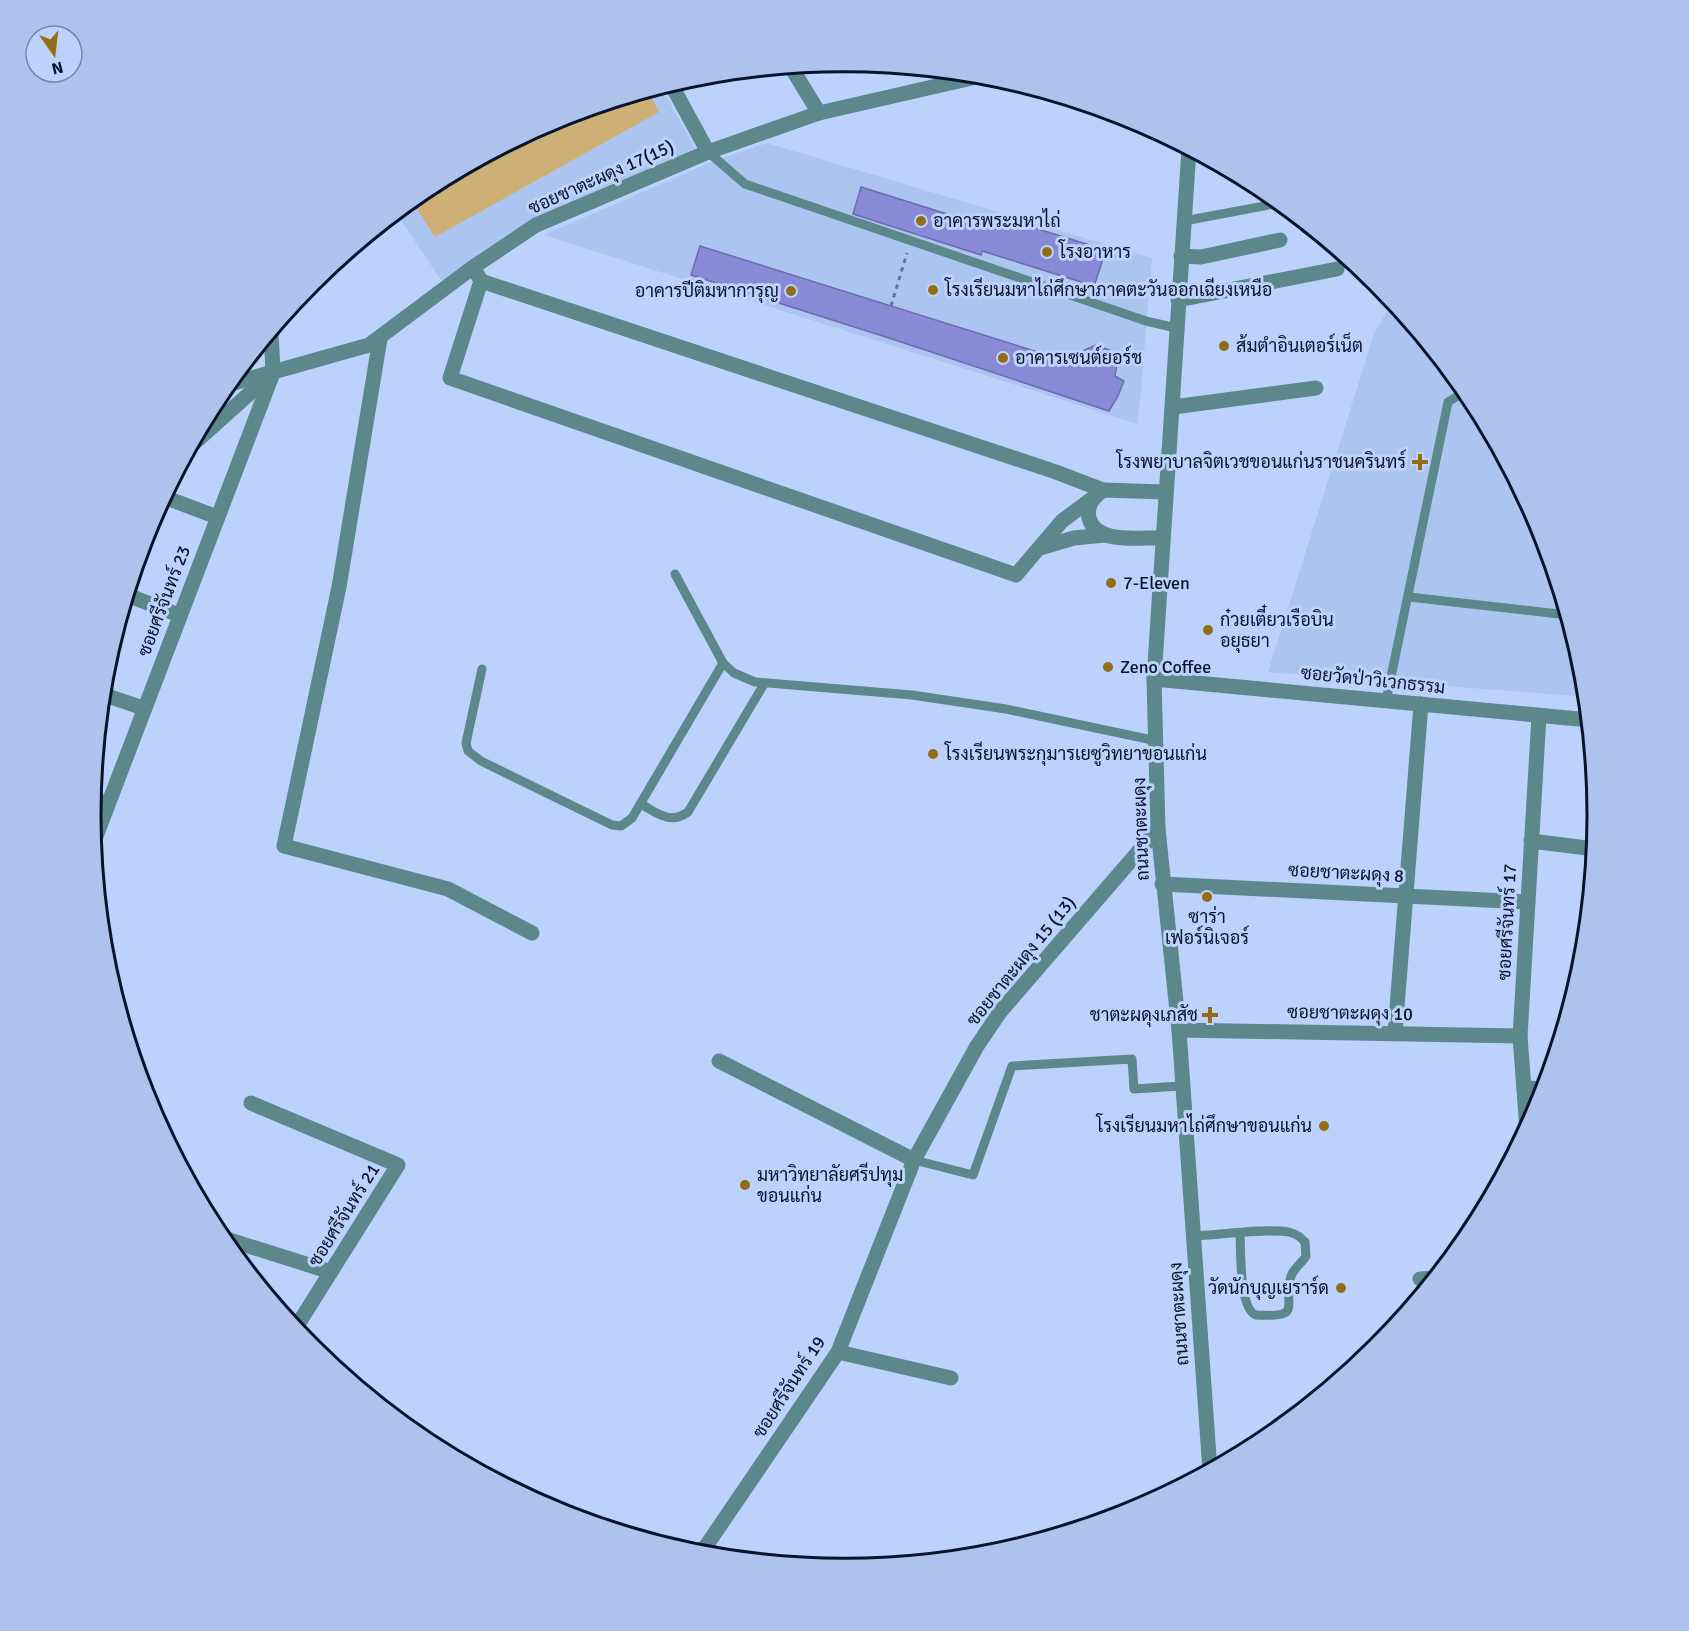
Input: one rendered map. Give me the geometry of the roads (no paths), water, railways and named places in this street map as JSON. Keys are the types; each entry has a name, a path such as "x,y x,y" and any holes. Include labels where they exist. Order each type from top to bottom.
{"street":[{"path":"795,74 819,113"},
{"name":"ซอยชาตะผดุง 17(15)","path":"241,381 369,345 477,274 536,225 708,152 819,113 959,81"},
{"path":"675,92 708,152"},
{"name":"ถนนชาตะผดุง","path":"1188,157 1176,328 1173,407 1161,538 1154,679 1158,829 1179,1030 1181,1086 1209,1463"},
{"path":"1181,256 1201,257 1280,240"},
{"path":"1178,300 1337,269"},
{"path":"1098,494 1062,521 1016,575 450,378 477,274 1056,472 1098,494 1165,492"},
{"path":"380,339 339,587 284,846 448,889 532,933"},
{"path":"210,429 273,373 272,342"},
{"name":"ซอยศรีจันทร์ 23","path":"101,822 273,373"},
{"path":"1173,407 1316,388"},
{"path":"1098,494 1089,510 1090,521 1105,535"},
{"path":"172,500 217,518"},
{"path":"1040,548 1074,538 1105,535 1161,538"},
{"path":"134,598 179,615"},
{"name":"ซอยวัดป่าวิเวกธรรม","path":"1154,679 1582,719"},
{"path":"111,697 143,708"},
{"path":"1395,1032 1421,704"},
{"name":"ซอยศรีจันทร์ 17","path":"1526,1112 1520,1036 1539,716"},
{"path":"102,802 108,804"},
{"name":"ซอยชาตะผดุง 15 (13)","path":"914,1160 977,1047 1000,1012 1158,829"},
{"path":"1531,841 1587,848"},
{"name":"ซอยชาตะผดุง 8","path":"1162,884 1528,902"},
{"name":"ซอยชาตะผดุง 10","path":"1179,1030 1395,1032 1520,1036"},
{"path":"719,1061 914,1160"},
{"path":"1524,1088 1535,1089"},
{"name":"ซอยศรีจันทร์ 21","path":"251,1103 398,1165 301,1321"},
{"name":"ซอยศรีจันทร์ 19","path":"706,1546 838,1352 914,1160"},
{"path":"236,1242 331,1272"},
{"path":"1419,1279 1425,1279"},
{"path":"838,1352 951,1378"}],"lane":[{"path":"708,152 745,184 1146,321 1176,328"},
{"path":"1184,221 1268,204"},
{"path":"1386,700 1448,402 1458,395"},
{"path":"675,574 723,663 734,672 764,684 912,694 1006,709 1157,741"},
{"path":"1409,597 1560,614"},
{"path":"482,669 466,743 474,757 612,825 627,823 641,804 723,663"},
{"path":"641,804 663,817 673,819 688,812 764,684"},
{"path":"914,1160 973,1175 1012,1066 1132,1059 1134,1089 1181,1086"},
{"path":"1192,1236 1240,1234 1288,1232 1298,1235 1305,1242 1306,1256 1292,1273 1291,1301 1282,1315 1256,1315 1247,1308 1240,1234"}],"place":[{"name":"อาคารพระมหาไถ่","path":"921,221"},
{"name":"โรงอาหาร","path":"1047,252"},
{"name":"โรงเรียนมหาไถ่ศึกษาภาคตะวันออกเฉียงเหนือ","path":"933,290"},
{"name":"อาคารปีติมหาการุญ","path":"791,291"},
{"name":"ส้มตำอินเตอร์เน็ต","path":"1224,346"},
{"name":"อาคารเซนต์ยอร์ช","path":"1003,358"},
{"name":"โรงพยาบาลจิตเวชขอนแก่นราชนครินทร์","path":"1420,462"},
{"name":"7-Eleven","path":"1111,583"},
{"name":"ก๋วยเตี๋ยวเรือบิน อยุธยา","path":"1208,630"},
{"name":"Zeno Coffee","path":"1108,667"},
{"name":"โรงเรียนพระกุมารเยซูวิทยาขอนแก่น","path":"933,754"},
{"name":"ซาร่า เฟอร์นิเจอร์","path":"1207,897"},
{"name":"ชาตะผดุงเภสัช","path":"1210,1015"},
{"name":"โรงเรียนมหาไถ่ศึกษาขอนแก่น","path":"1324,1126"},
{"name":"มหาวิทยาลัยศรีปทุม ขอนแก่น","path":"745,1185"},
{"name":"วัดนักบุญเยราร์ด","path":"1341,1288"}]}
